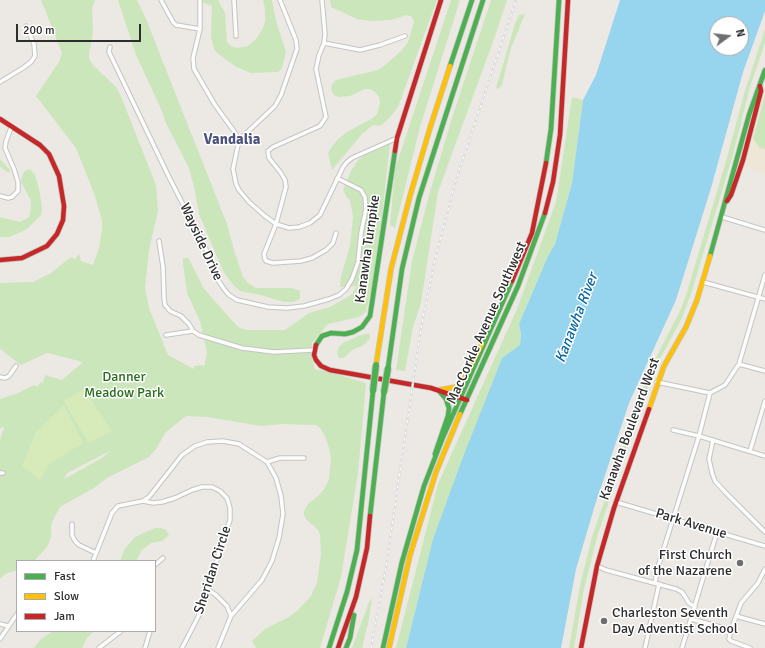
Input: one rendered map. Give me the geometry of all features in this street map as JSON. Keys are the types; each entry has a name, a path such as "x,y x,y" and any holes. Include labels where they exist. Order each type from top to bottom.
{"main road":[{"name":"Kanawha Turnpike","path":"314,350 316,343 322,336 331,333 345,334 353,332 362,326 370,316 397,138 441,0"},
{"path":"328,648 347,592 357,550 376,365 391,270 410,196 432,121 472,0"},
{"path":"346,648 350,638 356,597 367,548 384,392 402,269 419,198 483,0"},
{"name":"MacCorkle Avenue Southwest","path":"383,648 410,531 434,457 520,264 532,233 544,176 550,129 560,0"},
{"name":"MacCorkle Avenue Southwest","path":"389,648 410,554 423,510 450,437 521,279 545,213 560,135 568,0"},
{"name":"Kanawha Boulevard West","path":"581,648 597,566 616,502 664,366 688,322 703,282 726,201 731,195 741,168 765,70"},
{"path":"0,119 11,128 40,145 53,159 62,189 64,206 63,220 57,234 47,246 22,258 0,260"},
{"path":"437,390 456,387 463,381 478,350 487,338"},
{"path":"314,350 318,364 325,369 437,390 467,400"},
{"path":"434,457 448,416 449,408 446,399 437,390"},
{"path":"338,648 356,597"}],"street":[{"path":"161,0 176,25 200,29"},
{"path":"200,0 200,29 193,58 195,73 239,140 234,169 236,184 242,195 276,224 289,228 299,227 310,223 320,215 343,167 352,158 397,138"},
{"path":"234,0 236,36"},
{"path":"239,140 275,106 281,95 297,49 296,40 280,0"},
{"path":"322,0 325,34 324,43 319,55 316,69 326,117 320,126 272,147 268,151 269,158 285,180 284,197 276,224 264,254 266,262 301,261 312,258 326,250 333,243 336,233"},
{"path":"0,82 23,68 31,62 35,56 34,44 26,26"},
{"path":"324,43 360,50 405,36"},
{"name":"Wayside Drive","path":"110,47 110,55 168,175 195,228 202,238 216,277 229,295 237,300 268,307 287,308 304,306 329,300 346,289 352,279 358,262 361,233 366,209 365,197 361,190 337,178"},
{"path":"0,196 8,198 12,197 18,191 18,182 5,148 11,128"},
{"path":"722,217 765,230"},
{"path":"159,241 163,267 165,305 185,320 193,331 199,335 242,348 274,352 314,350"},
{"path":"658,382 710,393 725,385 740,364 765,275"},
{"path":"703,282 765,299"},
{"path":"166,335 193,331"},
{"path":"740,364 765,371"},
{"path":"0,377 5,378 9,376 16,366"},
{"path":"645,648 654,612 658,567 699,436 710,393"},
{"path":"750,451 765,401"},
{"path":"673,430 699,436 765,456"},
{"path":"713,440 709,460 715,481 765,532"},
{"path":"143,500 149,497 182,455 195,446 207,442 223,441 239,444 267,462 276,478 281,496 283,514 279,538 272,561 262,580 247,596 232,616 218,648"},
{"path":"267,462 280,458 304,458"},
{"name":"Sheridan Circle","path":"93,560 112,513 118,506 143,500 153,503 162,502 202,487 212,487 220,491 227,498 230,508 230,520 198,617 182,648"},
{"name":"Park Avenue","path":"616,502 765,546"},
{"path":"72,524 72,535 79,545 96,553"},
{"path":"682,648 717,532"},
{"path":"156,564 163,558"},
{"path":"597,566 606,570 679,590 688,603 695,607"},
{"path":"750,648 731,642 729,639 741,603 758,583 765,569"},
{"path":"207,590 216,595 227,606 232,616"},
{"path":"0,639 16,615"},
{"path":"736,616 765,624"},
{"path":"690,619 731,630"},
{"path":"0,624 8,626"},
{"path":"99,648 120,632"},
{"path":"145,648 150,632"}],"shaded area":[{"path":"760,86 765,87 765,174 741,167"}],"green space":[{"name":"Danner Meadow Park","path":"41,0 95,0 92,8 93,34 89,59 94,66 116,87 120,94 156,185 158,211 149,250 145,288 149,308 168,355 194,369 194,366 203,365 204,367 207,353 200,321 187,293 183,259 187,257 203,287 238,327 246,330 285,330 309,313 330,307 351,295 357,286 340,287 341,276 350,246 353,217 350,200 347,198 343,190 351,171 359,159 366,154 390,144 376,269 366,312 359,317 328,324 312,343 312,358 315,369 366,383 358,473 341,577 320,648 256,648 252,641 265,629 289,617 298,610 311,596 317,583 321,554 320,536 319,531 306,519 304,511 308,504 325,488 329,479 331,458 325,436 316,425 282,424 261,426 207,417 186,416 166,432 156,449 149,457 107,478 94,488 60,507 52,522 51,537 47,547 35,560 16,560 16,570 5,574 0,579 0,440 4,427 0,428 0,399 18,393 34,385 37,387 41,382 43,383 45,375 62,380 83,362 47,353 21,365 0,349 0,283 33,282 51,273 71,257 75,259 79,254 81,261 93,265 99,248 102,230 102,221 95,196 76,148 36,96 59,62 62,53","holes":["110,451 102,458 64,479 67,473"]},
{"path":"118,0 137,0 146,19 227,224 243,277 248,283 256,288 292,288 300,291 300,299 293,302 284,302 261,295 240,291 234,286 223,271 199,214 194,186 188,166 166,123 136,55"},
{"path":"198,0 218,0 225,13 227,42 231,46 237,48 248,46 257,38 265,21 263,0 272,0 276,21 286,52 282,68 278,72 251,73 236,67 217,53 214,49 211,37 212,6"},
{"path":"330,0 437,0 398,107 383,124 378,126 373,125 362,134 332,170 328,153 331,148 338,139 347,132 373,118 377,114 380,103 379,97 370,89 365,89 350,96 339,97 334,95 331,90 332,84 336,80 378,70 383,67 401,51 408,42 414,22 412,17 407,15 391,20 369,21 357,19 331,7"},
{"path":"451,0 460,0 420,127 395,228 390,225 395,169"},
{"path":"491,0 507,0 438,192 421,303 413,327 405,371 396,370 412,261 429,195 452,118"},
{"path":"525,14 511,48 502,85 499,89 496,88 515,24 519,15"},
{"path":"765,29 765,43 750,87 732,158 691,294 681,320 654,370 645,395 598,534 584,589 574,648 569,648 580,585 592,537 649,371 681,309 687,292 726,161 744,94"},
{"path":"765,95 765,149 763,149 760,148 753,139"},
{"path":"572,97 583,100 572,183 555,244 548,256 519,324 521,334 520,345 502,358 433,539 406,648 396,648 438,484 517,309 556,202"},
{"path":"0,159 10,170 9,173 0,167"},
{"path":"30,169 35,175 39,189 42,207 41,215 28,228 21,232 9,237 0,237 0,217 20,222 28,218 30,215 31,201 21,182 23,173"},
{"path":"369,333 370,338 366,343 352,350 344,358 339,358 337,353 339,347 343,343"},
{"path":"84,389 112,431 88,443 64,401"},
{"path":"64,405 83,443 49,464 40,480 22,466 36,432"},
{"path":"155,528 166,530 169,535 162,541 151,543 142,550 137,560 120,560 124,550 135,537"},
{"path":"372,598 362,648 352,648 369,602"},
{"path":"52,632 93,632 87,638 82,648 34,648 40,640"}],"water":[{"name":"Kanawha River","path":"620,0 765,0 765,11 749,55 749,16 709,16 709,56 749,56 711,188 676,300 629,403 595,505 576,569 561,648 406,648 433,539 463,457 502,358 520,345 521,334 519,324 548,256 555,244 572,183 583,100 596,75"}],"railway":[{"path":"371,648 386,567 421,328 435,259 456,180 516,0"}],"traffic: fast":[{"path":"450,66 472,0"},
{"path":"388,368 402,269 419,198 483,0"},
{"path":"546,163 551,129 559,0"},
{"path":"710,256 749,115 765,70"},
{"path":"316,345 322,336 331,333 345,334 353,332 362,327 370,316 395,151"},
{"path":"460,414 518,286 545,213"},
{"path":"383,648 402,562 424,486 443,437 512,281"},
{"path":"373,391 376,365"},
{"path":"384,392 388,368"},
{"path":"329,648 347,592 357,550 373,391"},
{"path":"370,516 384,392"},
{"path":"435,454 448,416 449,408 446,399 440,392"},
{"path":"346,648 350,638 354,615"}],"traffic: slow":[{"path":"376,365 391,269 410,196 450,66"},
{"path":"649,409 664,366 686,327 697,300 710,256"},
{"path":"439,390 456,387 463,381 482,344"},
{"path":"389,648 410,555 436,472 460,414"}],"traffic: jam":[{"path":"395,151 397,138 441,0"},
{"path":"545,213 553,182 560,135 568,0"},
{"path":"727,201 731,195 743,160 761,91 760,86"},
{"path":"0,119 40,145 49,154 59,176 64,206 63,220 57,234 47,246 22,258 0,260"},
{"path":"512,281 532,233 546,163"},
{"path":"316,345 314,355 316,360 321,366 330,370 431,388 467,400"},
{"path":"581,648 597,566 614,508 649,409"},
{"path":"338,648 356,597 367,548 370,516"}],"place":[{"name":"First Church of the Nazarene","path":"740,563"},
{"name":"Charleston Seventh Day Adventist School","path":"604,621"}],"district":[{"name":"Vandalia","path":"232,140"}]}
